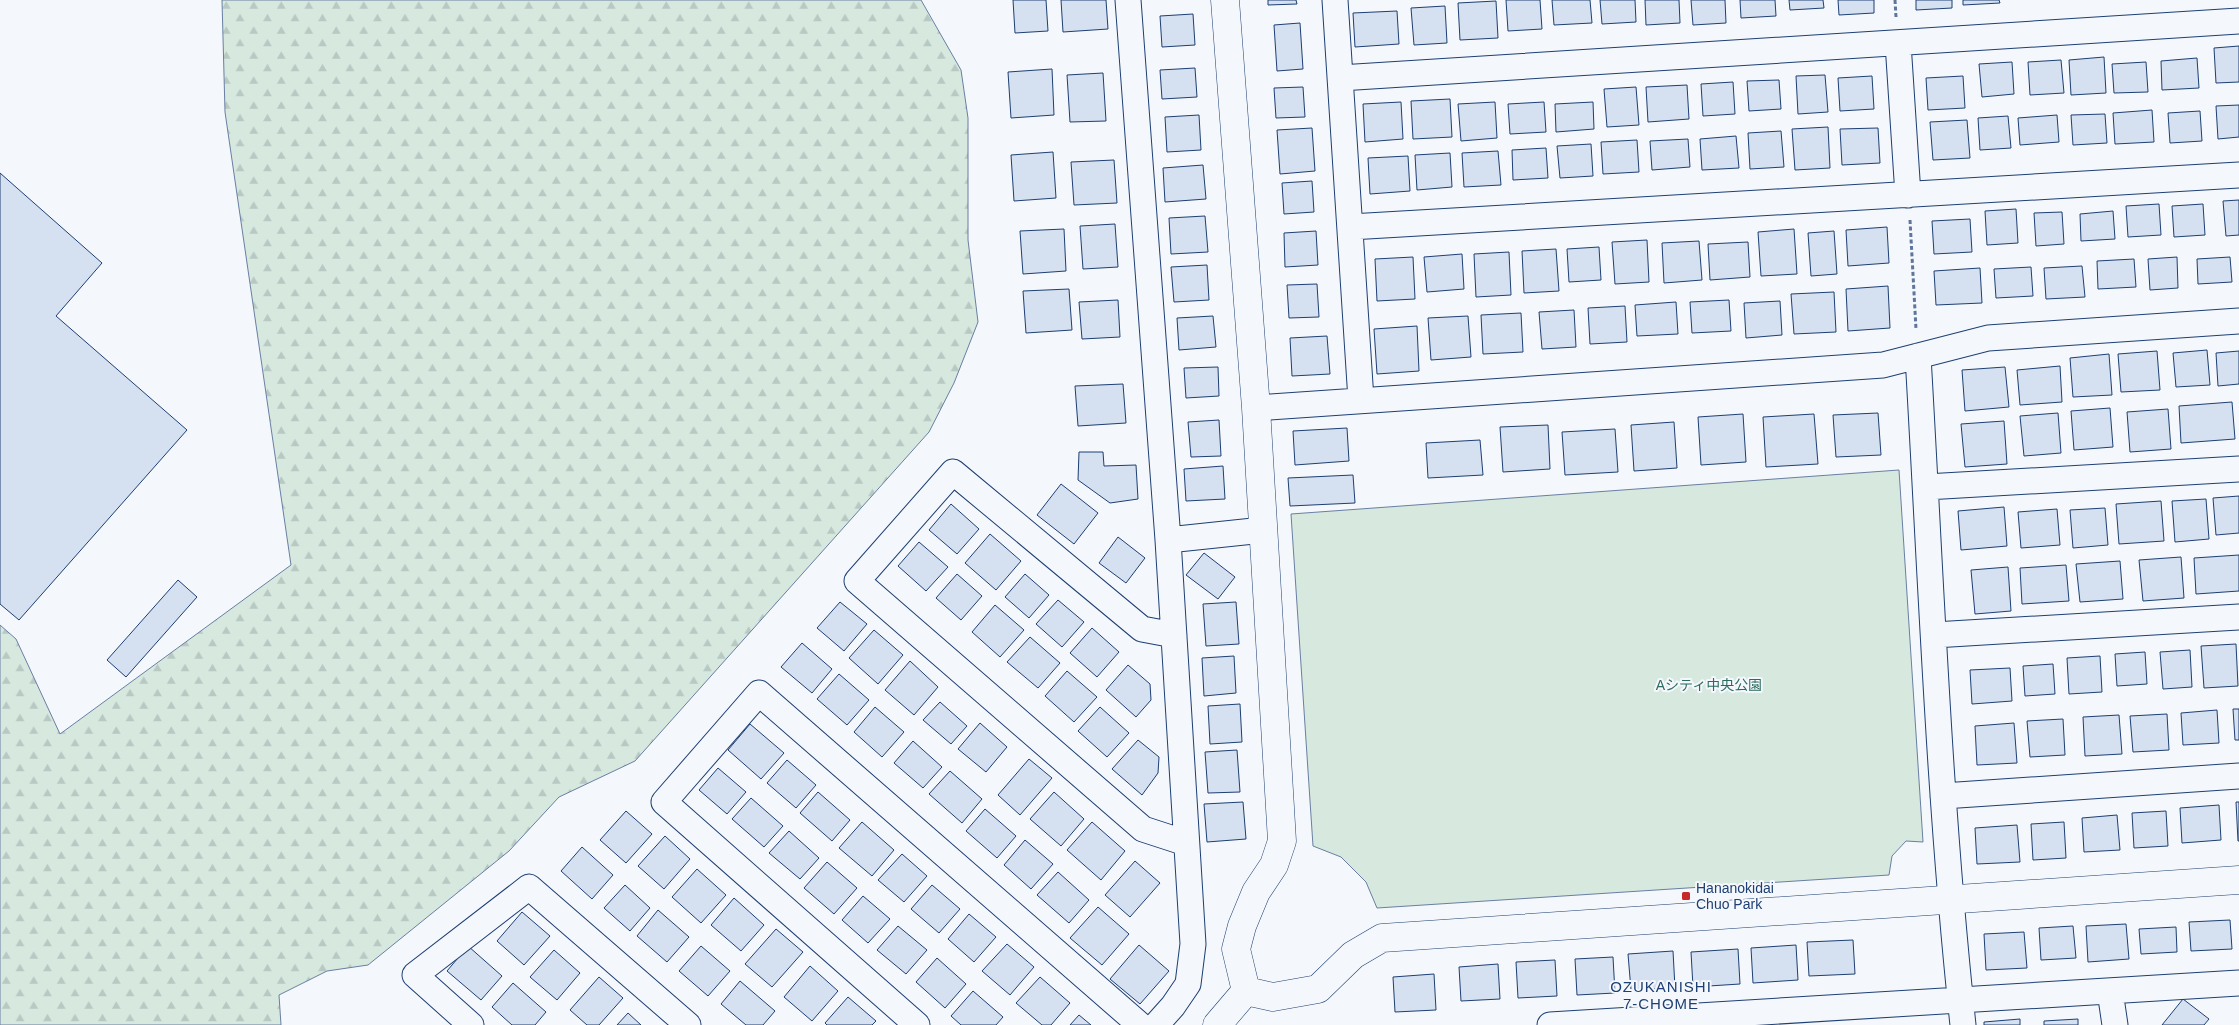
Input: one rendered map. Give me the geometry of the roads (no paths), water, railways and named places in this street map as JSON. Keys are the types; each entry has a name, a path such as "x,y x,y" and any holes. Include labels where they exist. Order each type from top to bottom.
{"street":[{"path":"1128,0 1168,540 1193,944 1188,984 1173,1006 1156,1025"},
{"path":"1225,0 1256,408 1282,841 1274,865 1256,892 1242,926 1236,949 1246,991"},
{"path":"1336,0 1361,400"},
{"path":"1340,78 2239,21"},
{"path":"1898,42 1908,195"},
{"path":"1350,228 2239,175"},
{"path":"1256,408 1883,365 1988,338 2239,322"},
{"path":"1918,356 1950,901 1963,1025"},
{"path":"1926,487 2239,469"},
{"path":"1174,635 1142,629 953,472 857,581 1143,828 1186,843"},
{"path":"1168,540 1264,530"},
{"path":"1934,635 2239,617"},
{"path":"917,1025 664,802 759,693 1140,1025"},
{"path":"1943,796 2239,776"},
{"path":"1246,991 1274,997 1318,989 1353,956 1382,938 2239,880"},
{"path":"471,1025 415,975 529,887 688,1025"},
{"path":"1550,1025 1622,1023 2239,983"},
{"path":"1217,1025 1246,991"},
{"path":"2110,991 2115,1025"}],"place":[{"name":"Hananokidai Chuo Park","path":"1686,896"}],"district":[{"name":"OZUKANISHI 7-CHOME","path":"1661,996"}],"park label":[{"name":"Aシティ中央公園","path":"1709,685"}]}
